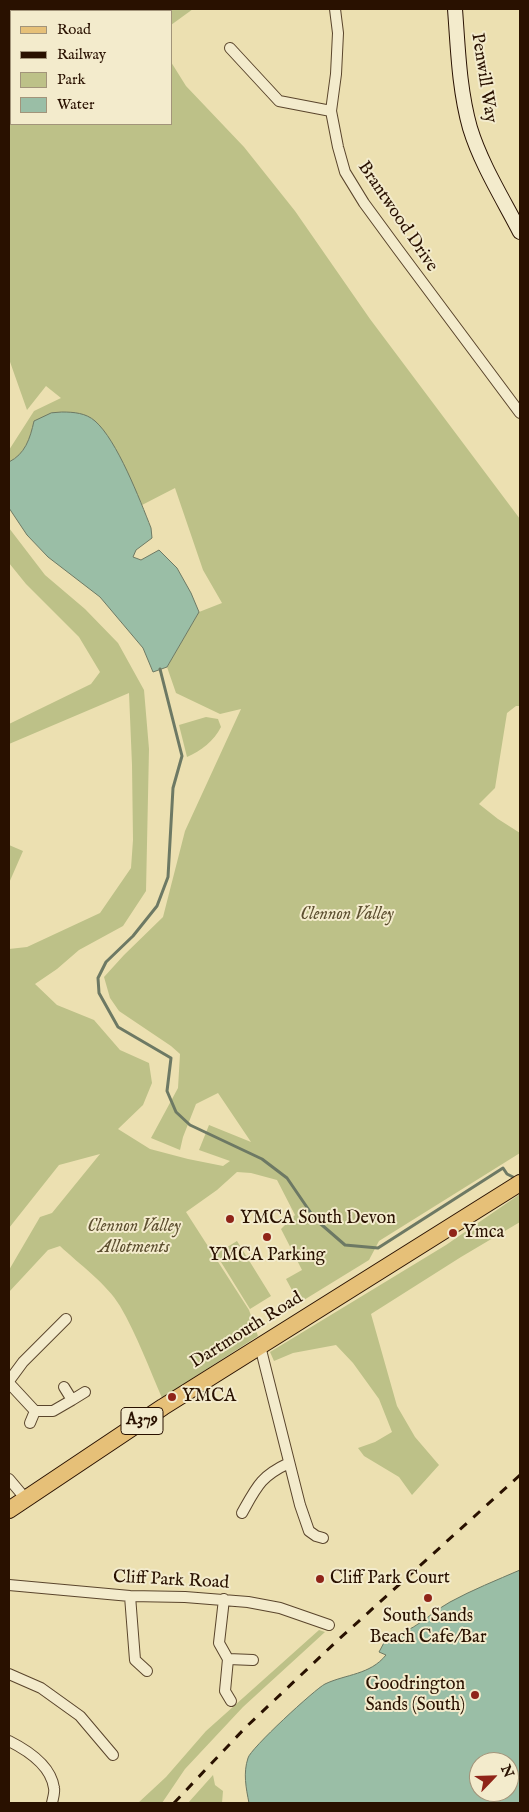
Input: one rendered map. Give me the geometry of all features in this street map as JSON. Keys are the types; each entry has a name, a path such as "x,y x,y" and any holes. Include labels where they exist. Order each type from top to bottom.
{"main road":[{"name":"Dartmouth Road","path":"9,1510 163,1407 515,1187"}],"street":[{"name":"Brantwood Drive","path":"335,9 338,33 336,74 331,111 345,172 350,182 397,248 520,413"},
{"name":"Penwill Way","path":"455,9 459,67 470,128 486,165 520,232"},
{"path":"230,48 279,102 331,111"},
{"path":"66,1319 23,1362 9,1382 35,1411 53,1411 85,1392"},
{"path":"260,1346 300,1504 309,1531 316,1536 324,1538"},
{"path":"64,1386 72,1400"},
{"path":"30,1423 35,1411"},
{"path":"242,1513 262,1479 272,1471 289,1463"},
{"path":"9,1479 25,1498"},
{"name":"Cliff Park Road","path":"9,1584 130,1596 224,1599 248,1602 280,1608 329,1625"},
{"path":"130,1596 134,1660 146,1671"},
{"path":"224,1599 219,1643 228,1659 225,1691 231,1701"},
{"path":"228,1659 253,1660"},
{"path":"9,1674 41,1688 80,1716 114,1755"},
{"path":"9,1741 42,1764 50,1775 54,1789 52,1803"}],"green space":[{"path":"9,9 193,9 172,24 172,10 10,10 9,72"},
{"name":"Clennon Valley","path":"172,64 186,86 244,147 295,211 370,319 520,519 520,706 516,706 507,713 495,788 479,804 520,833 520,1153 379,1241 369,1260 299,1303 286,1279 302,1270 281,1229 295,1215 277,1180 251,1173 237,1172 217,1190 186,1212 249,1310 258,1336 162,1398 120,1306 100,1282 60,1246 48,1250 9,1292 9,1270 40,1217 52,1213 100,1154 59,1165 9,1228 9,949 27,947 100,913 131,868 133,840 129,693 9,744 9,724 91,684 100,672 79,637 26,584 9,563 9,528 45,575 85,609 118,643 144,690 149,749 146,891 123,926 79,950 57,969 35,984 57,1005 94,1020 120,1050 149,1063 152,1083 143,1105 118,1129 150,1149 223,1166 230,1161 199,1150 209,1125 251,1142 218,1093 196,1104 180,1150 151,1138 178,1088 180,1054 119,1011 110,998 104,977 163,917 185,831 241,709 220,714 176,693 167,667 199,612 222,603 203,570 175,488 142,505 117,452 106,434 34,421 27,444 20,454 10,462 9,450 34,411 61,398 46,386 27,410 9,359 9,77 10,125 172,125"},
{"path":"206,717 218,719 221,727 207,745 187,757 179,725"},
{"path":"9,845 23,851 9,883"},
{"path":"520,1194 520,1222 371,1314 397,1406 415,1437 439,1465 412,1495 399,1477 364,1456 358,1448 375,1442 392,1432 379,1399 353,1363 336,1345 293,1353 274,1361 270,1352 446,1245"},
{"path":"237,1241 271,1296 250,1309 216,1254"},
{"path":"319,1630 325,1632 243,1707 185,1769 162,1803 138,1803 166,1777 206,1731"},
{"path":"213,1775 215,1785 223,1791 222,1803 188,1803"}],"water":[{"path":"62,412 88,416 103,430 127,471 151,528 152,538 136,550 133,557 141,560 159,550 177,568 199,612 167,667 153,672 143,648 100,597 48,557 27,535 9,508 9,462 15,459 23,450 31,434 34,421 51,413"},
{"name":"Goodrington Sands (South)","path":"520,1570 520,1803 249,1803 245,1775 246,1764 251,1752 309,1696 325,1684 373,1667 386,1655 379,1652 387,1637 397,1635 413,1627 450,1602"}],"waterway":[{"path":"160,669 182,756 173,788 168,877 157,906 133,936 106,962 98,978 99,993 118,1027 171,1058 167,1091 176,1112 190,1125 262,1159 287,1178 315,1219 345,1245 378,1248 503,1168 507,1174 513,1177"}],"railway":[{"path":"174,1803 245,1728 338,1640 520,1475"}],"place":[{"name":"YMCA South Devon","path":"230,1219"},
{"name":"Ymca","path":"453,1233"},
{"name":"YMCA Parking","path":"267,1237"},
{"name":"YMCA","path":"172,1397"},
{"name":"Cliff Park Court","path":"320,1579"},
{"name":"South Sands Beach Cafe/Bar","path":"428,1598"},
{"name":"Goodrington Sands (South)","path":"475,1695"}],"park label":[{"name":"Clennon Valley Allotments","path":"134,1237"}]}
